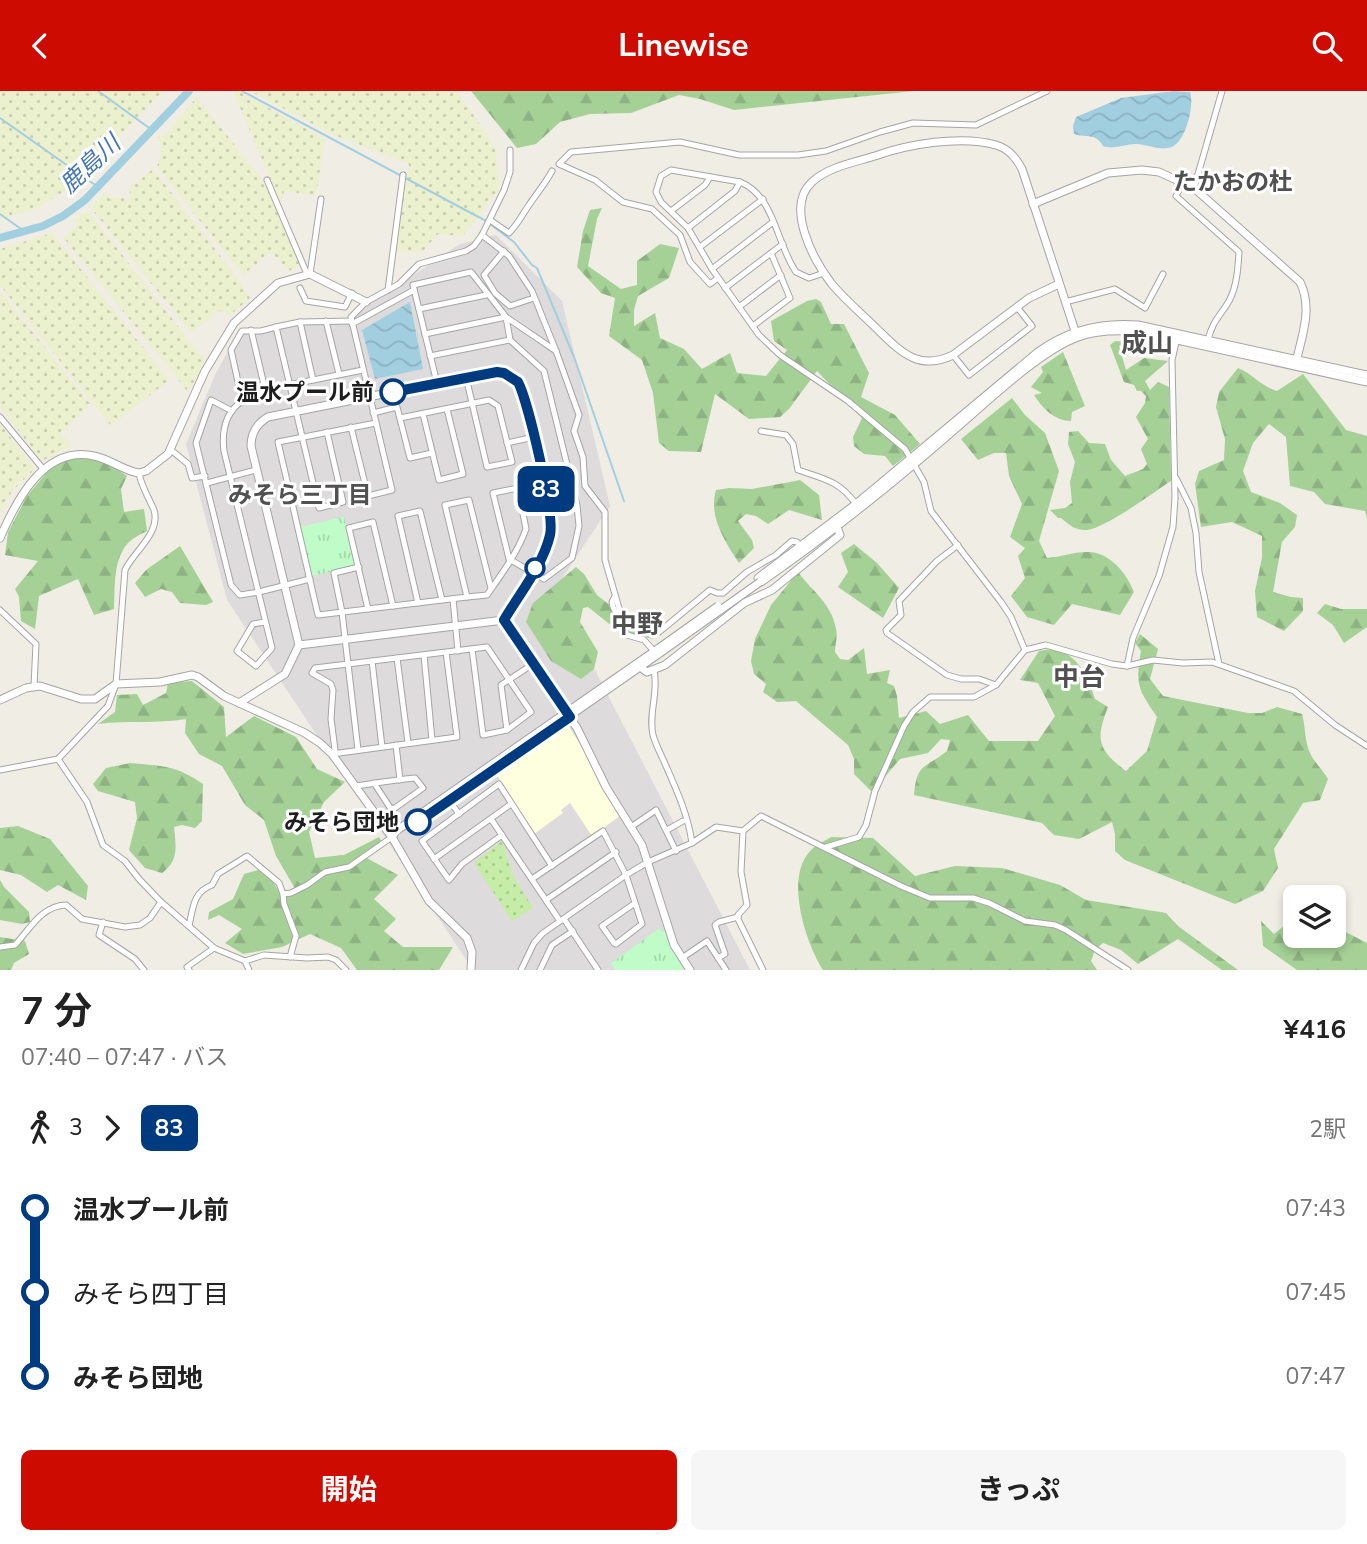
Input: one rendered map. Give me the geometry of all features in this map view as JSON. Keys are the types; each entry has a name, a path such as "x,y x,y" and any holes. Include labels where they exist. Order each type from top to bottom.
{"street":[{"path":"718,278 710,284 694,268 680,235 652,209 623,202 595,180 559,164 571,152 680,142 739,155 798,155 826,151 914,123 976,125 1047,91"},
{"path":"1194,188 1222,91"},
{"path":"1059,284 1043,290 1017,307 953,355 932,361 909,357 841,294 824,273 802,224 801,202 805,190 822,174 902,147 922,143 980,142 1012,153 1022,169 1077,334"},
{"path":"351,427 368,496 392,491 351,317 366,302 399,284 419,264 466,251 474,246 490,220 508,181 510,150"},
{"path":"824,273 814,277 800,275 793,267 764,199 757,191 740,182 678,170 671,170 661,176 656,192 661,202 688,228 718,278 753,326 780,355 848,401 899,444 913,461 924,482 931,511 1011,617 1026,650"},
{"path":"1033,204 1095,178 1125,170 1159,172 1194,188 1300,282 1306,312 1296,363"},
{"path":"490,220 509,233 520,222 552,171"},
{"path":"388,290 403,175"},
{"path":"671,211 705,185 710,177"},
{"path":"267,180 308,274"},
{"path":"688,228 735,191 740,182"},
{"path":"1183,182 1176,196 1239,252 1237,276 1230,300 1213,323 1208,340"},
{"path":"308,274 321,199"},
{"path":"700,247 764,199"},
{"path":"712,268 773,222"},
{"path":"482,235 504,251 532,291 556,351 579,415 575,431 583,457 585,487 605,512 605,560 621,615 659,632 710,590 723,593 755,566 776,555 792,541 801,547"},
{"path":"725,288 783,244"},
{"path":"504,251 484,275 495,293 510,306 534,298"},
{"path":"753,326 790,298 771,253"},
{"path":"437,383 413,285 471,272 486,295 506,317 556,351"},
{"path":"139,473 164,459 171,450 205,371 234,323 270,289 288,279 308,274 366,302"},
{"path":"1065,302 1115,289 1145,308 1163,274"},
{"path":"739,307 781,275"},
{"path":"300,288 306,301 345,307 352,293"},
{"path":"242,400 231,351 242,331 261,331 300,322 352,323 414,290"},
{"path":"419,309 486,295"},
{"path":"953,355 969,375 1032,326 1017,307"},
{"path":"425,334 506,317"},
{"path":"376,423 278,442 318,615 488,595 491,589 509,559 526,529 518,488 493,493 509,559 544,579 572,558 579,526 577,505 545,373 510,340 506,317"},
{"path":"326,321 339,375"},
{"path":"300,322 313,380"},
{"path":"392,837 398,836 657,651 837,527 1019,375 1077,334 1116,324 1138,325 1208,340 1367,382"},
{"path":"276,327 319,508 343,502 327,432"},
{"path":"251,330 265,389"},
{"path":"1077,334 1129,331 1367,375"},
{"path":"1128,666 1133,638 1159,576 1173,527 1172,360 1177,336 1172,332"},
{"path":"430,356 510,340"},
{"path":"265,622 253,624 237,650 256,666 272,648 230,476 223,436 232,411 242,400 265,389 363,370"},
{"path":"239,703 285,674 299,645 251,441 256,427 268,417 497,372 504,373 518,382 534,437 552,527 547,546 504,620"},
{"path":"400,418 423,414 472,404 489,400 498,406 512,462 487,467 472,404 466,377"},
{"path":"232,411 211,400 196,443 231,585 240,595 310,579"},
{"path":"373,413 397,407 410,458 432,453"},
{"path":"423,414 439,479 463,474 447,409"},
{"path":"0,417 44,470"},
{"path":"761,431 777,432 791,439 799,470 834,482 845,489 856,504"},
{"path":"508,443 534,437"},
{"path":"171,450 188,464 192,478 206,479 256,470"},
{"path":"0,538 16,503 44,470 64,458 81,454 115,462 139,473 155,517 152,533 131,558 125,570 116,684 108,706 58,759 0,771"},
{"path":"759,580 913,461"},
{"path":"542,474 568,468"},
{"path":"1174,475 1191,508 1199,572 1219,664"},
{"path":"467,597 445,505 469,500 491,589"},
{"path":"418,603 398,516 420,511 442,600"},
{"path":"368,609 349,528 373,522 393,606"},
{"path":"640,667 647,672 665,665 748,601 772,590 840,535 837,527"},
{"path":"958,545 937,561 899,601 901,615 886,630 911,652 947,675 961,679 979,679 996,685"},
{"path":"358,750 342,612 334,573 359,568"},
{"path":"723,593 736,610"},
{"path":"614,597 613,607 627,635 644,640 657,651"},
{"path":"453,599 458,651"},
{"path":"0,610 36,644 34,686"},
{"path":"299,645 504,620"},
{"path":"504,620 568,714 606,787 642,845 674,945 690,970"},
{"path":"827,847 859,837 866,825 876,791 913,712 930,697 974,697 996,685 1026,650 1036,646 1054,645 1112,664 1128,666 1153,660 1219,664 1294,691 1335,725 1367,746"},
{"path":"332,754 335,750 331,719 333,690 331,684 312,673 315,668 487,647 531,712 507,730 483,735 471,649"},
{"path":"283,894 307,885 326,872 349,867 392,837 396,831 640,667 657,651"},
{"path":"332,754 457,737 446,652"},
{"path":"424,655 432,740"},
{"path":"397,658 408,743"},
{"path":"372,661 382,747"},
{"path":"507,730 501,685 533,664"},
{"path":"654,670 654,737 683,804 692,843"},
{"path":"0,700 34,686 89,700 100,697 116,684 160,682 192,675 225,696 304,733 332,754 392,837 429,901 470,943 471,970"},
{"path":"396,745 400,780"},
{"path":"58,759 87,802 103,845 125,861 161,902 214,948 244,961 249,970"},
{"path":"356,786 374,783 415,778 423,788 391,809 374,783"},
{"path":"502,835 462,864 449,880 422,841 499,785 552,866"},
{"path":"449,800 459,814"},
{"path":"434,859 511,804"},
{"path":"631,827 656,810 676,851"},
{"path":"718,958 725,954 715,925 738,917 747,905 741,872 743,831 761,816 930,898 973,898 1020,919 1058,926 1128,970"},
{"path":"491,819 546,899 573,931 598,970"},
{"path":"667,830 683,821"},
{"path":"521,970 534,943 546,927 562,920 626,875 692,843 716,827 743,831"},
{"path":"533,879 603,831 626,875 635,903 642,925 615,943 602,926 635,903"},
{"path":"546,899 616,852"},
{"path":"189,926 196,897 202,889 212,885 218,874 247,856 279,883 296,936 290,957"},
{"path":"0,947 15,945 41,915 59,905 66,905 82,919 125,927 140,925 150,918 161,902"},
{"path":"738,917 763,970"},
{"path":"103,922 99,935 135,959 144,970"},
{"path":"540,970 552,945 573,931"},
{"path":"682,958 707,941 726,970"},
{"path":"188,970 187,967 214,948"},
{"path":"244,961 264,955 328,957 336,960 346,970"}],"shaded area":[{"path":"0,91 163,91 69,188 37,208 0,219"},
{"path":"233,91 238,91 325,139 316,195 284,191 281,204"},
{"path":"250,91 457,91 495,147 499,189 463,236 438,234 422,252 394,251 409,164 334,135"},
{"path":"197,97 266,185 300,264 289,271 271,252 243,275 157,167 162,149 158,137 164,136"},
{"path":"153,169 250,298 229,316 221,310 191,333 91,208 105,192 110,197 131,199 130,188"},
{"path":"88,211 205,361 188,392 63,237 78,226 75,220"},
{"path":"52,233 169,380 111,426 0,285 0,249"},
{"path":"496,235 562,301 610,506 554,591 750,970 473,970 227,600 186,444 215,375 240,329 264,328 299,319 349,318 460,244"},
{"path":"0,291 90,404 61,433 71,446 42,461 0,407"},
{"path":"0,424 35,469 12,491 0,514"},
{"path":"567,724 589,757 620,816 592,836 570,803 561,810 563,813 534,834 497,774"}],"green space":[{"path":"471,91 914,91 734,110 679,95 631,113 590,114 560,122 536,144 517,148"},
{"path":"602,208 597,219 588,266 621,289 637,285 637,261 660,244 679,248 669,278 638,296 634,310 634,326 655,313 660,338 684,349 702,369 730,353 737,373 766,376 787,350 774,341 771,321 807,301 816,299 821,302 831,324 844,324 869,373 861,397 895,415 920,444 893,466 885,456 864,454 854,446 853,437 862,418 817,371 780,417 749,419 715,394 701,452 669,451 659,443 653,393 642,360 609,336 615,298 601,293 577,267 583,231 590,210"},
{"path":"1115,341 1131,342 1119,346 1126,370 1144,358 1168,361 1145,381 1150,390 1158,382 1169,387 1171,481 1115,518 1093,529 1081,530 1058,518 1050,510 1065,508 1072,503 1070,482 1075,462 1068,444 1069,432 1078,431 1089,443 1105,444 1111,460 1125,476 1143,469 1147,464 1141,449 1148,439 1136,417 1145,403 1146,396 1137,391 1134,385 1124,382 1110,345"},
{"path":"1063,352 1085,406 1072,412 1071,421 1050,413 1034,395 1042,393 1031,387 1043,372 1041,367"},
{"path":"1238,368 1277,391 1303,374 1346,430 1367,436 1367,518 1365,511 1325,504 1314,492 1290,486 1286,437 1269,424 1253,443 1243,471 1251,492 1280,503 1297,515 1295,527 1282,542 1273,592 1303,598 1303,611 1284,631 1257,617 1255,591 1262,558 1262,536 1232,522 1201,527 1195,484 1199,471 1224,460 1225,439 1216,407 1219,392"},
{"path":"1012,398 1025,415 1045,433 1059,471 1039,541 1047,558 1094,552 1116,564 1127,577 1134,592 1120,615 1072,604 1054,625 1027,617 1011,596 1025,578 1018,556 1025,548 1010,537 1022,504 1009,476 1006,453 994,453 978,460 961,439"},
{"path":"79,456 103,460 127,476 121,489 124,512 144,509 147,531 128,543 120,557 114,609 94,615 78,579 39,596 35,629 21,621 19,597 15,589 38,561 5,555 8,532 27,496 52,466"},
{"path":"800,480 819,495 822,520 789,510 768,524 756,516 746,514 738,521 752,540 754,548 739,563 723,538 716,519 716,490 752,489"},
{"path":"344,517 355,566 312,576 300,527"},
{"path":"854,544 877,563 899,588 883,618 838,587 848,572 841,553"},
{"path":"180,546 213,602 206,605 180,603 172,592 161,589 145,597 135,583 146,570"},
{"path":"576,567 584,574 597,595 653,639 617,630 588,607 583,608 580,622 598,652 594,669 581,679 551,661 526,622 533,603"},
{"path":"798,572 821,598 834,620 837,632 835,652 840,659 848,660 864,648 867,674 890,670 887,683 894,686 899,718 926,711 940,724 968,715 989,741 1038,741 1055,716 1038,683 1020,680 1039,651 1061,651 1069,655 1082,670 1095,699 1108,707 1101,728 1102,743 1110,757 1126,771 1147,751 1157,717 1146,700 1138,679 1141,651 1135,643 1140,634 1158,649 1150,679 1163,696 1248,713 1262,713 1277,707 1302,714 1309,750 1328,779 1320,800 1303,803 1274,849 1278,868 1263,891 1235,904 1125,860 1115,851 1112,822 1079,839 1054,835 1042,823 914,795 920,772 947,751 950,740 941,739 928,753 900,759 872,792 854,774 854,759 848,745 796,701 777,702 763,692 766,684 754,674 751,661 755,639 771,605"},
{"path":"1325,604 1341,609 1367,609 1367,627 1344,643 1333,625 1317,613"},
{"path":"192,681 224,707 226,737 254,716 296,737 317,769 345,782 324,802 309,832 315,858 344,855 379,837 382,842 363,856 398,875 374,899 396,919 384,931 403,947 453,947 439,970 357,970 341,948 310,934 282,947 243,954 225,943 242,929 219,915 208,920 209,912 233,899 244,874 265,868 279,892 297,892 276,856 264,820 245,805 222,766 199,754 185,733 186,719 98,724 115,712 117,695 137,694 143,705 166,693 168,683"},
{"path":"130,763 176,770 203,784 202,821 195,828 182,825 174,827 174,858 162,873 145,868 129,850 137,818 135,802 98,791 93,784 106,768"},
{"path":"18,826 50,839 88,886 86,900 58,885 47,892 21,875 0,870 0,828"},
{"path":"831,837 873,838 915,876 955,866 1002,868 1060,885 1086,900 1166,913 1178,926 1238,970 1222,970 1178,939 1138,964 1121,950 1103,943 1095,950 1091,961 1097,970 823,970 805,930 798,884 800,870 807,854"},
{"path":"502,841 514,877 533,908 512,921 474,863"},
{"path":"0,880 29,912 30,922 22,924 0,920"},
{"path":"1261,921 1274,934 1283,927 1283,948 1346,948 1346,932 1367,943 1367,970 1297,970 1263,946"},
{"path":"660,928 662,932 666,930 670,947 686,970 615,970 611,963"},
{"path":"0,937 25,941 29,954 14,963 11,970 0,970"}],"water":[{"path":"1174,91 1190,92 1191,106 1184,133 1174,146 1160,148 1136,144 1107,147 1094,138 1074,134 1076,117 1121,98"},
{"path":"410,302 423,369 375,379 362,330"}],"waterway":[{"path":"98,91 152,130"},
{"name":"鹿島川","path":"0,238 43,226 85,200 189,91"},
{"path":"242,91 486,221"},
{"path":"0,118 98,187"},
{"path":"0,214 24,231"},
{"path":"490,224 514,242 537,268 574,357 624,501"}],"bus line":[{"name":"83","path":"393,392 497,372 512,376 518,382 534,437 552,527 543,555 504,620 570,717 418,822"}],"place":[{"name":"温水プール前","path":"393,392"},
{"name":"みそら団地","path":"418,822"}],"district":[{"name":"たかおの杜","path":"1233,182"},
{"name":"成山","path":"1147,343"},
{"name":"みそら三丁目","path":"300,495"},
{"name":"中野","path":"637,624"},
{"name":"中台","path":"1079,677"}]}
